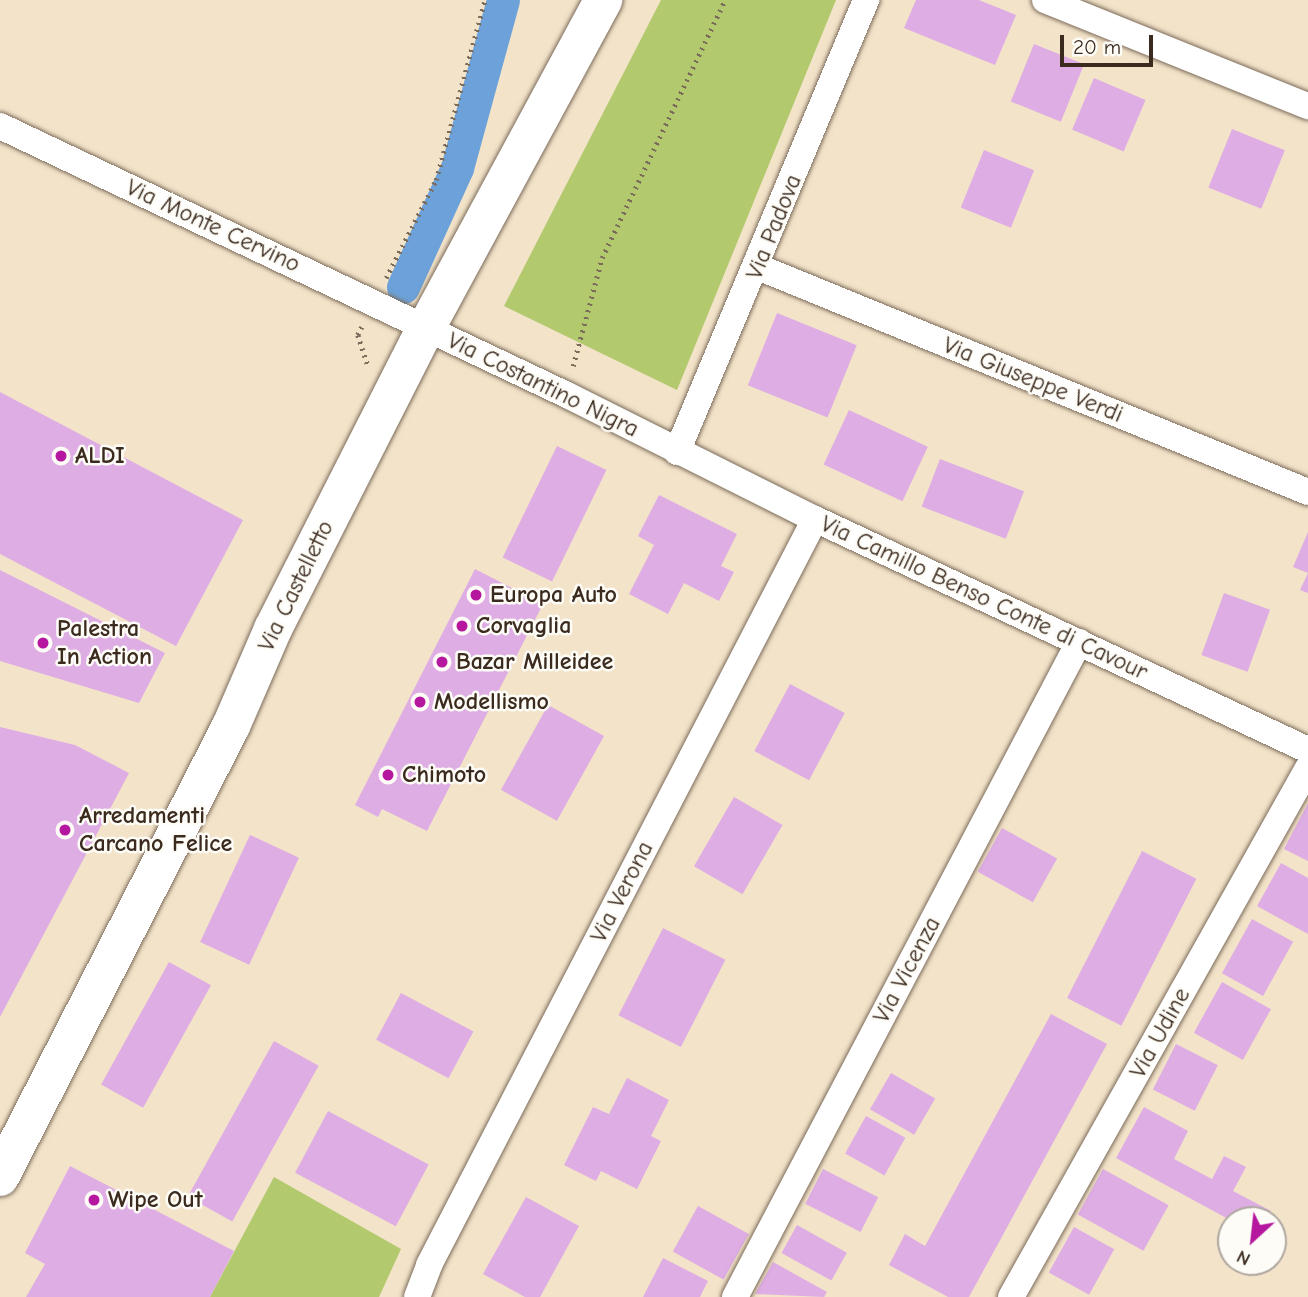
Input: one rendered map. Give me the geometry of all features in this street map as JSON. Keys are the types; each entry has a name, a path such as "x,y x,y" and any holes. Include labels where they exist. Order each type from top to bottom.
{"main road":[{"name":"Via Castelletto","path":"0,1177 12,1126 231,726 273,629 426,328 603,0"}],"street":[{"name":"Via Padova","path":"669,447 758,267 866,0"},
{"path":"1045,0 1308,106"},
{"name":"Via Monte Cervino","path":"0,126 426,328"},
{"name":"Via Giuseppe Verdi","path":"758,267 1308,492"},
{"name":"Via Costantino Nigra","path":"426,328 567,394 669,447"},
{"name":"Via Camillo Benso Conte di Cavour","path":"669,447 815,519 1308,750"},
{"name":"Via Verona","path":"417,1297 429,1265 815,519"},
{"name":"Via Vicenza","path":"734,1297 1079,642"},
{"name":"Via Udine","path":"1011,1297 1308,768"}],"path":[{"path":"436,180 485,0"},
{"path":"567,394 602,258 725,0"}],"green space":[{"path":"661,0 836,0 677,390 504,306"},
{"path":"274,1177 401,1249 379,1297 210,1297"}],"building":[{"path":"916,0 979,0 1016,15 995,65 904,28"},
{"path":"1034,44 1084,64 1061,122 1011,101"},
{"path":"1094,78 1146,100 1124,151 1072,130"},
{"path":"1232,129 1285,150 1261,209 1208,187"},
{"path":"984,150 1034,170 1011,228 961,207"},
{"path":"777,313 857,345 828,418 748,385"},
{"name":"ALDI","path":"0,392 243,520 176,646 0,554"},
{"path":"849,410 928,447 902,501 824,464"},
{"path":"557,446 606,470 552,582 503,557"},
{"path":"940,459 1024,491 1006,539 922,507"},
{"path":"659,495 737,534 721,566 734,572 719,601 684,583 668,614 629,594 654,545 638,536"},
{"path":"1308,532 1308,573 1293,567"},
{"path":"475,569 543,604 427,831 382,809 378,817 355,805"},
{"path":"0,570 165,653 139,703 0,661"},
{"path":"1308,573 1308,593 1300,590"},
{"path":"1224,593 1270,610 1247,672 1201,655"},
{"path":"790,684 845,713 809,780 754,751"},
{"path":"548,705 604,736 557,821 501,790"},
{"name":"Arredamenti Carcano Felice","path":"0,727 75,745 129,773 0,1017"},
{"path":"734,797 782,825 742,894 694,866"},
{"path":"1308,803 1308,861 1284,849"},
{"path":"1002,828 1057,859 1033,902 978,872"},
{"path":"250,835 299,858 249,965 200,942"},
{"path":"1142,851 1196,879 1121,1026 1067,998"},
{"path":"1281,863 1308,878 1308,934 1257,906"},
{"path":"1252,919 1293,942 1263,996 1222,973"},
{"path":"663,928 725,960 681,1047 619,1015"},
{"path":"169,962 211,985 143,1108 101,1084"},
{"path":"1222,982 1271,1009 1243,1060 1194,1033"},
{"path":"401,993 473,1031 449,1078 376,1040"},
{"path":"1051,1014 1107,1044 969,1297 948,1297 889,1265 905,1234 925,1246"},
{"path":"274,1041 319,1066 232,1221 188,1197"},
{"path":"1176,1044 1218,1065 1195,1111 1153,1089"},
{"path":"891,1073 935,1098 914,1135 870,1109"},
{"path":"627,1078 669,1100 651,1136 661,1141 637,1189 601,1171 596,1181 564,1165 593,1107 609,1114"},
{"path":"1144,1107 1188,1131 1174,1159 1212,1179 1224,1156 1246,1167 1233,1191 1262,1206 1217,1206 1217,1213 1116,1158"},
{"path":"328,1111 429,1165 396,1226 295,1173"},
{"path":"866,1116 905,1138 885,1175 845,1154"},
{"name":"Wipe Out","path":"70,1166 234,1251 210,1297 26,1297 45,1264 25,1253"},
{"path":"823,1169 878,1197 861,1232 805,1204"},
{"path":"1103,1169 1169,1205 1143,1251 1078,1214"},
{"path":"526,1197 579,1226 540,1297 525,1297 483,1274"},
{"path":"698,1206 749,1234 724,1280 673,1251"},
{"path":"797,1225 847,1253 831,1281 781,1253"},
{"path":"1074,1227 1114,1249 1089,1295 1049,1272"},
{"path":"663,1258 708,1281 700,1297 643,1297"},
{"path":"773,1262 827,1292 824,1297 755,1294"}],"waterway":[{"path":"403,287 457,168 503,0"}],"place":[{"name":"ALDI","path":"61,456"},
{"name":"Europa Auto","path":"476,595"},
{"name":"Corvaglia","path":"462,626"},
{"name":"Palestra In Action","path":"43,643"},
{"name":"Bazar Milleidee","path":"442,662"},
{"name":"Modellismo","path":"420,702"},
{"name":"Chimoto","path":"388,775"},
{"name":"Arredamenti Carcano Felice","path":"65,830"},
{"name":"Wipe Out","path":"94,1200"}]}
